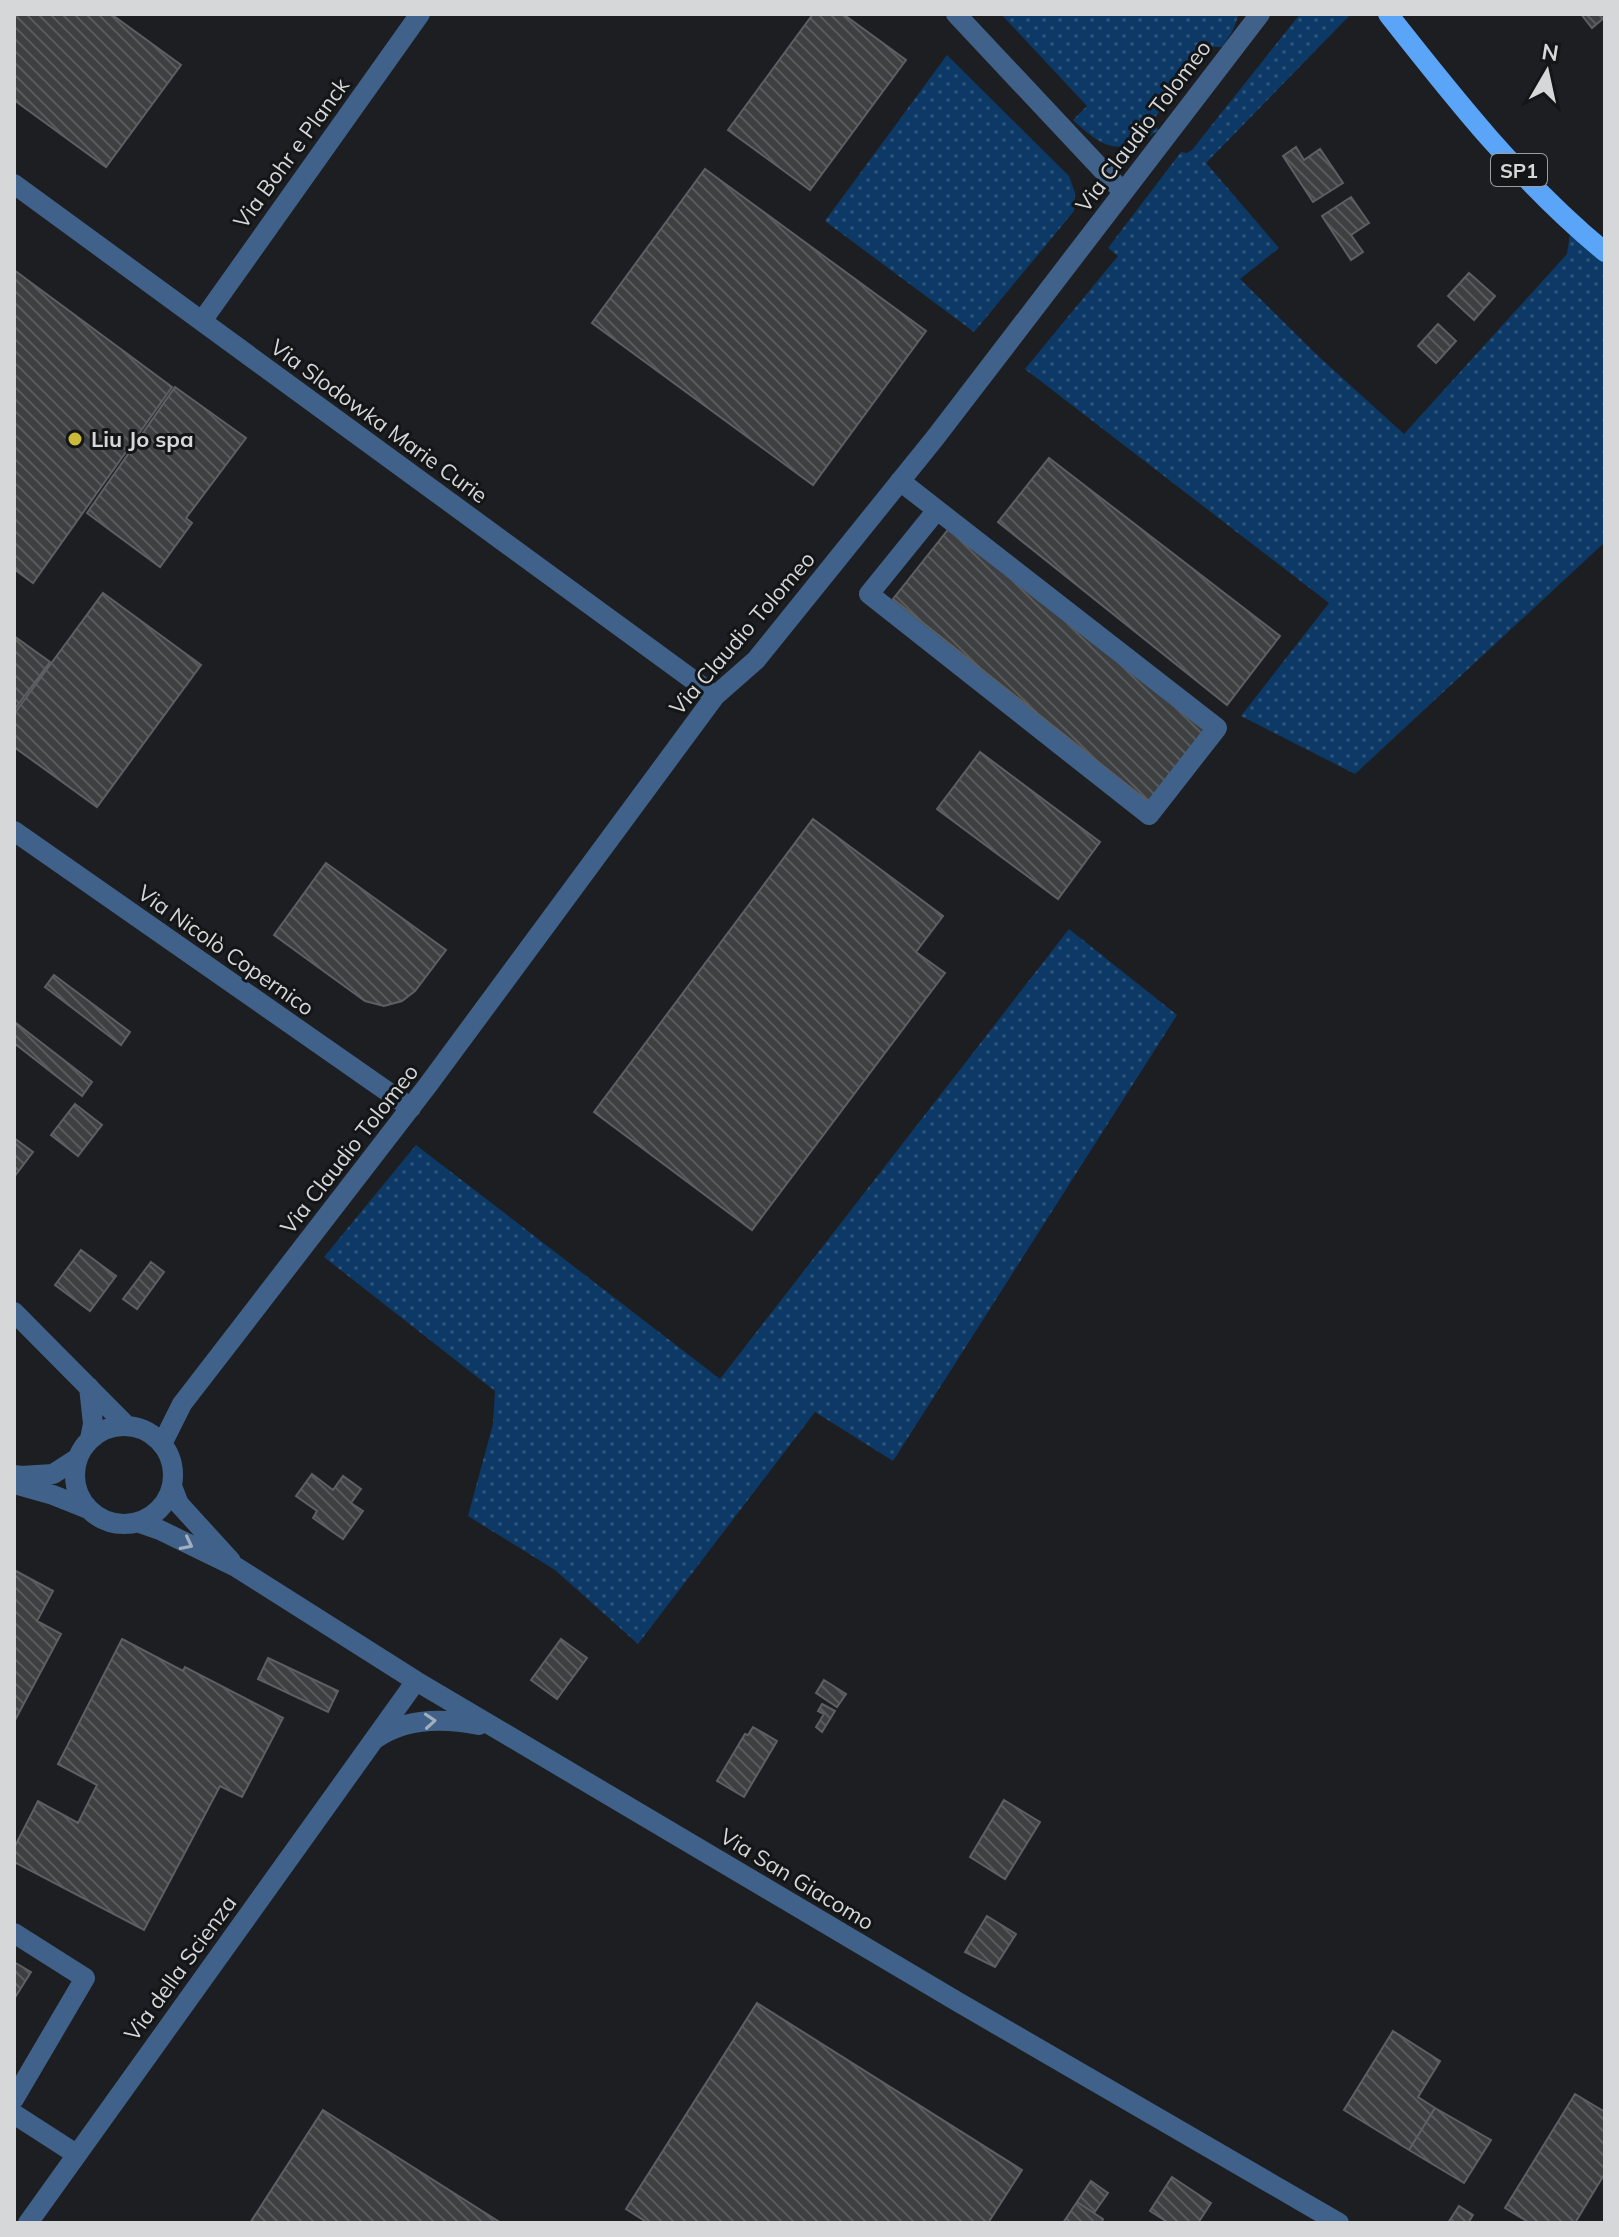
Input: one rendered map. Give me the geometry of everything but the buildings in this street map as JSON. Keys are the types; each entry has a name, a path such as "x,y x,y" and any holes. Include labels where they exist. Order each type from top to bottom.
{"main road":[{"name":"SP1","path":"1388,14 1440,81 1497,146 1574,226 1605,252"}],"street":[{"name":"Via Bohr e Planck","path":"202,321 420,14"},
{"path":"956,14 1123,192"},
{"name":"Via Claudio Tolomeo","path":"162,1444 182,1404 411,1108 715,696 756,660 900,481 1259,14"},
{"name":"Via Slodowka Marie Curie","path":"14,184 715,696"},
{"path":"900,481 1217,728 1149,815 869,594 937,510"},
{"name":"Via Nicolò Copernico","path":"14,831 411,1108"},
{"path":"14,1312 132,1427 155,1436 172,1464 172,1486 160,1509 149,1517 137,1522 115,1523 53,1495 14,1484"},
{"path":"88,1509 78,1494 74,1476 78,1458 90,1439 93,1424 89,1387"},
{"name":"Via Claudio Tolomeo","path":"132,1427 152,1426 182,1404"},
{"path":"90,1439 107,1429 132,1427"},
{"path":"14,1475 53,1474 78,1458"},
{"name":"Via San Giacomo","path":"172,1486 179,1504 236,1567"},
{"name":"Via San Giacomo","path":"137,1522 236,1567 493,1727 1339,2223"},
{"name":"Via della Scienza","path":"28,2223 416,1681"},
{"name":"Via della Scienza","path":"372,1742 386,1731 414,1723 453,1720 493,1727"},
{"path":"14,1933 85,1978 14,2099"},
{"path":"14,2114 76,2154"}],"shaded area":[{"path":"1001,14 1239,14 1222,47 1212,47 1151,122 1159,130 1134,144 1114,146 1095,138 1073,120 1087,106"},
{"path":"1300,14 1351,14 1206,163 1279,248 1240,279 1404,434 1567,254 1570,234 1605,261 1605,542 1355,774 1241,716 1329,603 1025,369 1118,256 1108,248 1181,152 1192,150"},
{"path":"947,55 1069,176 1075,193 1074,211 974,332 825,221"},
{"path":"1069,929 1177,1015 893,1461 815,1412 638,1644 555,1570 468,1516 493,1424 495,1391 324,1257 416,1145 720,1379"}],"place":[{"name":"Liu Jo spa","path":"75,439"}]}
